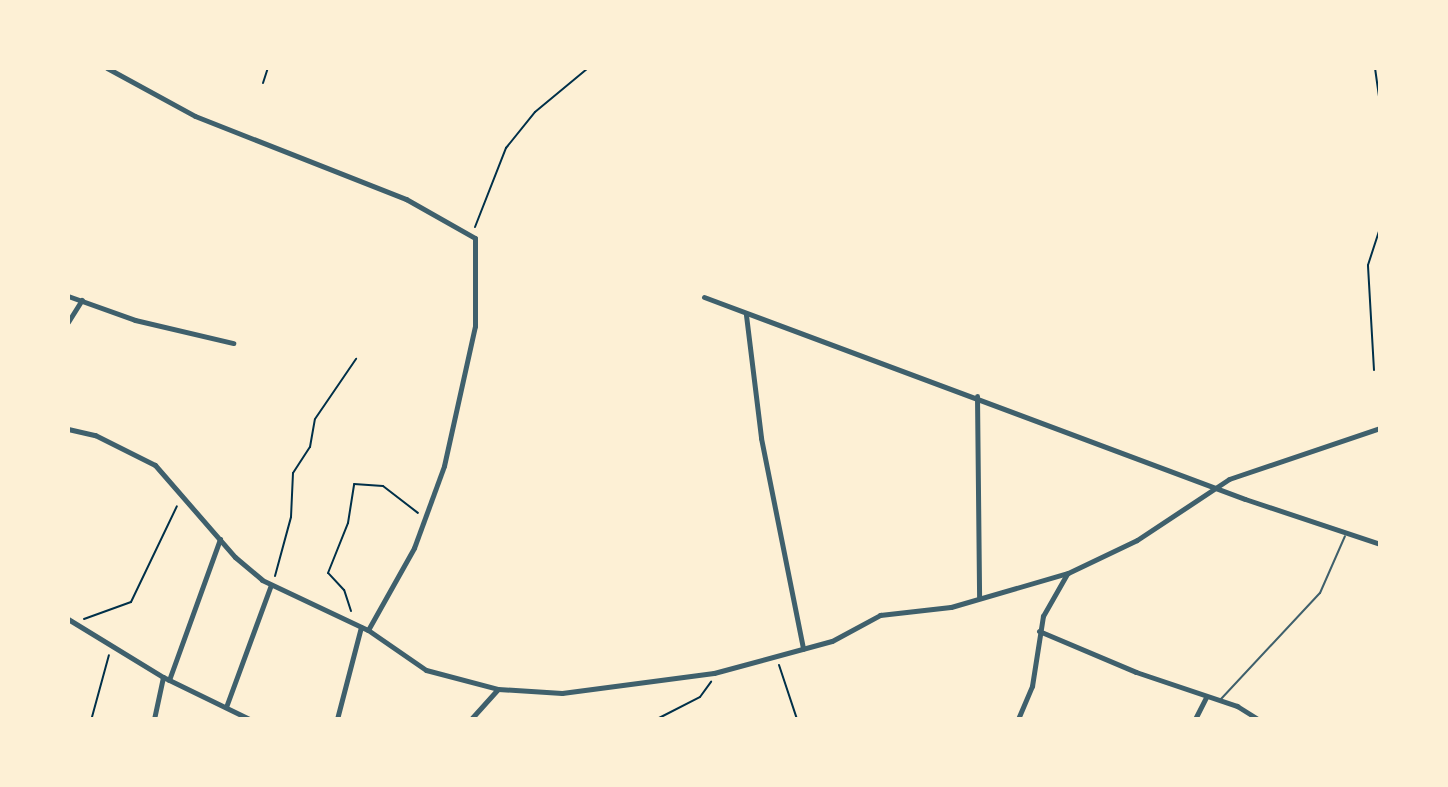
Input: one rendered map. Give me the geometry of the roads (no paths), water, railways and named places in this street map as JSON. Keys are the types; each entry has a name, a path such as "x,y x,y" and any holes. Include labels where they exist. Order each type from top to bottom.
{"street":[{"path":"107,68 195,116 406,199 472,236 477,247 475,326 444,466 426,519 364,628 337,719"},
{"path":"68,296 135,320 233,343"},
{"path":"704,297 1380,544"},
{"path":"68,322 82,300"},
{"path":"746,314 761,438 803,649"},
{"path":"977,396 979,597"},
{"path":"68,429 95,435 155,465 241,563 271,585 364,628 426,670 498,689 577,692 714,673 832,641 880,615 979,597 1068,573 1137,540 1216,486 1380,428"},
{"path":"154,719 166,679 220,539"},
{"path":"1018,719 1032,686 1039,631 1068,573"},
{"path":"226,707 271,585"},
{"path":"70,620 166,679 249,719"},
{"path":"1039,631 1220,701 1258,719"},
{"path":"471,719 498,689"},
{"path":"1195,719 1206,697"},
{"path":"1294,719 1307,719"}],"lane":[{"path":"1220,701 1227,686 1256,665 1275,636 1320,593 1347,531"}]}
